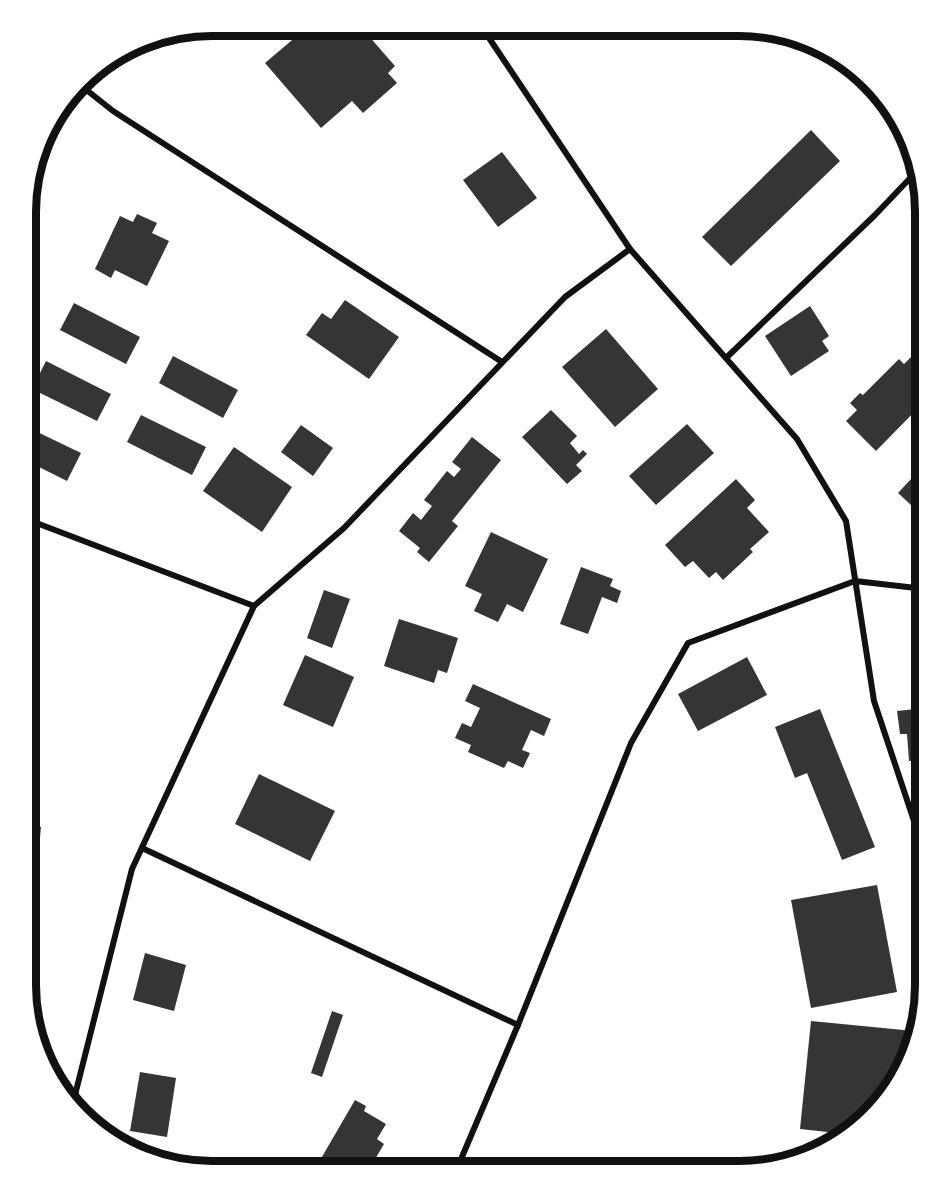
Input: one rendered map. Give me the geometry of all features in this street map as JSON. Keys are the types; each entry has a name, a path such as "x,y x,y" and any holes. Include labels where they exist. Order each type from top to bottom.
{"street":[{"path":"488,36 630,249 797,439 846,521 874,701 915,824"},
{"path":"86,90 113,111 502,362"},
{"path":"726,358 875,215 911,177"},
{"path":"76,1096 132,869 254,606 344,528 565,297 630,249"},
{"path":"36,523 254,606"},
{"path":"460,1161 518,1025 631,743 688,643 855,582 915,588"},
{"path":"142,848 518,1025"}],"building":[{"path":"297,36 369,36 395,66 388,73 397,83 363,113 352,101 321,128 265,63"},
{"path":"811,130 840,161 731,266 702,237"},
{"path":"502,152 537,198 498,227 463,180"},
{"path":"137,214 157,223 152,233 169,241 147,286 115,270 111,278 95,269 120,216 133,222"},
{"path":"345,300 399,337 369,379 306,335 322,313 331,319"},
{"path":"74,303 140,337 126,364 60,330"},
{"path":"810,306 829,336 822,341 829,351 791,376 765,336"},
{"path":"606,329 658,389 615,427 562,367"},
{"path":"915,353 915,411 876,451 846,421 857,410 850,403 860,393 863,395 899,359 904,364"},
{"path":"173,356 238,390 223,418 159,383"},
{"path":"46,361 111,394 97,421 36,391 36,381"},
{"path":"551,410 577,436 570,443 579,454 583,450 587,454 576,465 582,471 567,484 522,437"},
{"path":"141,415 206,447 192,475 127,442"},
{"path":"687,424 714,453 656,505 629,476"},
{"path":"301,425 333,448 313,476 281,452"},
{"path":"36,431 81,453 67,481 36,466"},
{"path":"472,437 501,460 452,521 458,526 429,562 417,552 420,548 399,531 413,513 421,520 432,506 424,500 447,471 454,477 461,469 452,462"},
{"path":"234,447 292,487 262,532 203,491"},
{"path":"915,475 915,509 898,493"},
{"path":"736,479 755,500 747,508 769,532 750,549 753,552 723,580 716,572 709,578 693,561 685,567 665,545"},
{"path":"491,532 548,559 523,612 507,604 498,622 474,611 482,594 465,586"},
{"path":"581,567 613,579 610,586 621,591 617,603 602,597 588,634 560,624"},
{"path":"324,590 350,599 332,648 307,638"},
{"path":"399,619 458,638 447,673 438,670 434,683 384,666"},
{"path":"305,655 354,677 333,727 283,705"},
{"path":"747,657 767,695 698,731 678,694"},
{"path":"473,684 551,719 544,736 531,730 522,750 530,753 523,768 508,761 504,768 468,752 471,745 455,738 462,723 471,727 480,708 465,701"},
{"path":"820,709 875,847 842,860 807,773 795,778 775,727"},
{"path":"915,709 915,761 909,761 907,734 900,734 897,711"},
{"path":"259,774 335,811 310,861 235,824"},
{"path":"36,827 41,827 36,879"},
{"path":"877,885 897,992 811,1008 791,900"},
{"path":"145,953 186,965 174,1011 133,1000"},
{"path":"332,1011 343,1015 322,1077 311,1073"},
{"path":"811,1021 909,1031 902,1052 891,1073 864,1110 834,1133 800,1129"},
{"path":"140,1072 176,1078 167,1137 130,1131"},
{"path":"355,1100 366,1106 364,1111 386,1124 377,1139 384,1144 374,1161 320,1161"}]}
